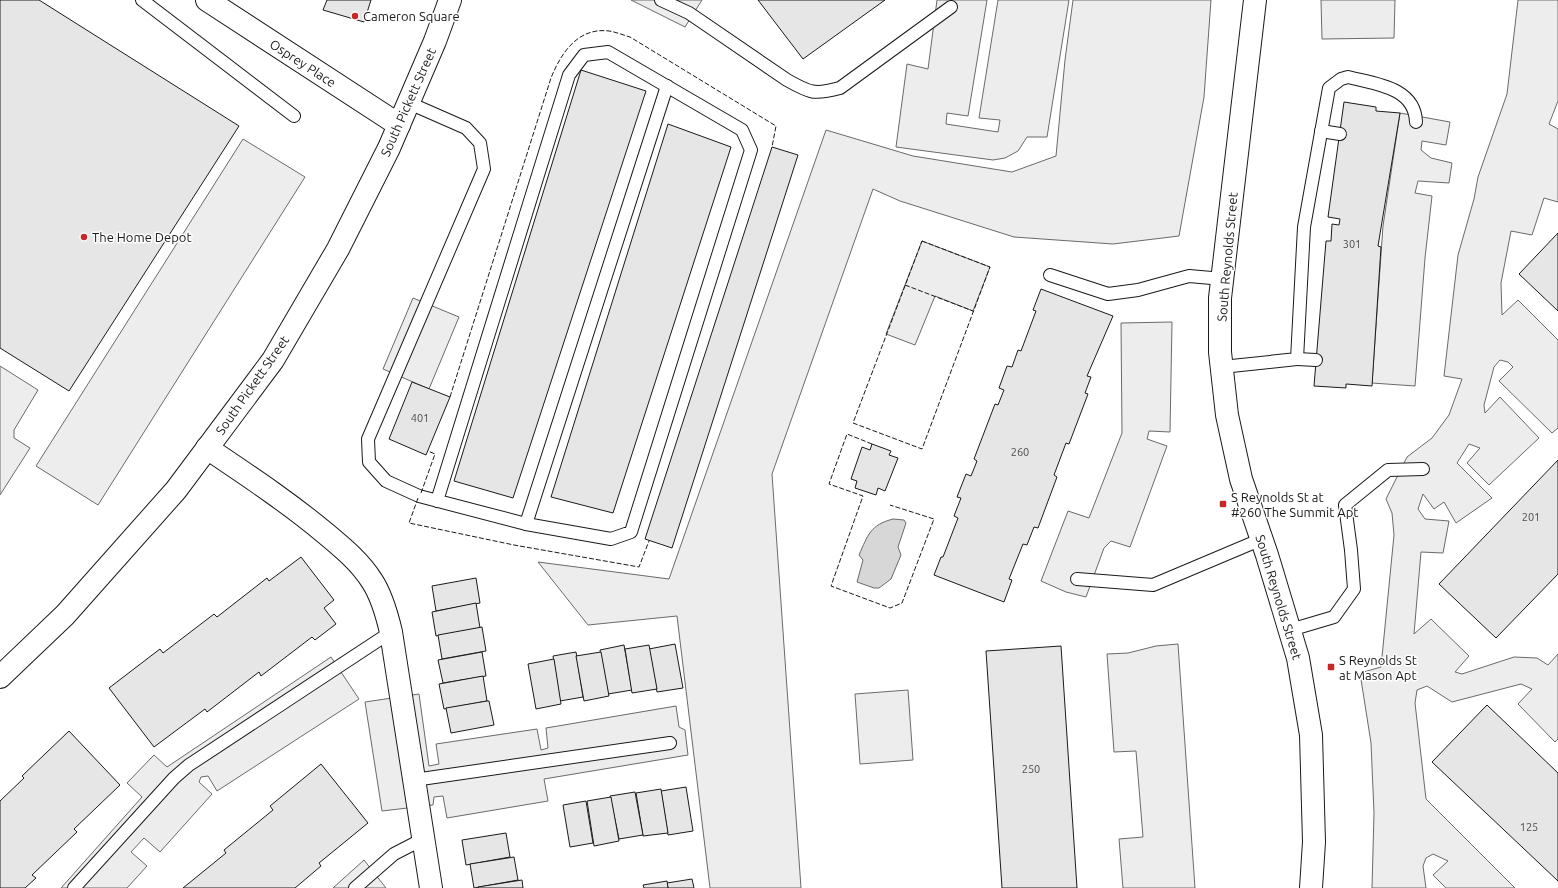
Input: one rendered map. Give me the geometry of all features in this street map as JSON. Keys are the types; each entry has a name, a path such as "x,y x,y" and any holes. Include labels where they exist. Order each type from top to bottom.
{"street":[{"name":"Osprey Place","path":"207,0 399,125"},
{"name":"South Pickett Street","path":"0,677 65,615 176,490 272,360 338,249 399,125 435,41 450,0"},
{"name":"South Reynolds Street","path":"1255,0 1220,298 1222,367 1227,415 1240,472 1298,658 1311,735 1314,842 1311,888"},
{"path":"207,448 288,503 360,564 373,582 381,600 391,632 431,888"}],"lane":[{"path":"142,0 294,116"},
{"path":"661,0 688,13 787,80 804,89 820,93 840,88 951,7"},
{"path":"409,102 466,128 480,143 484,169 368,439 369,462 386,481 419,496 437,501 526,524 611,539 631,532 751,150 742,130 608,52 584,55 569,75 437,501"},
{"path":"1297,359 1304,227 1329,88 1341,78 1348,77 1394,89 1404,95 1412,105 1416,112 1416,122"},
{"path":"526,524 666,86"},
{"path":"1321,130 1340,134"},
{"path":"1050,275 1108,294 1138,290 1189,276 1223,279"},
{"path":"1222,367 1297,359 1316,360"},
{"path":"1290,630 1334,617 1354,589 1351,550 1344,505 1388,470 1423,469"},
{"path":"1077,579 1153,585 1262,539"},
{"path":"74,888 174,778 189,765 391,632"},
{"path":"414,780 670,743"},
{"path":"355,888 394,854 423,839"}],"shaded area":[{"path":"631,0 702,0 685,27"},
{"path":"937,0 987,0 968,116 947,113 946,124 998,132 1000,120 979,118 998,0 1069,0 1047,137 1027,137 1018,151 1005,158 993,160 896,147 907,64 928,69"},
{"path":"1073,0 1211,0 1204,97 1179,236 1113,244 1014,237 900,201 873,189 772,474 801,888 710,888 677,616 588,625 538,562 669,579 826,130 913,156 1012,172 1056,156 1065,60"},
{"path":"1321,0 1395,0 1394,38 1322,39"},
{"path":"1518,0 1558,0 1558,101 1549,124 1558,129 1558,202 1544,198 1532,235 1511,231 1501,283 1502,315 1518,300 1558,340 1558,428 1552,433 1499,381 1513,367 1508,362 1500,360 1494,367 1484,405 1485,413 1500,397 1539,438 1489,485 1467,463 1480,448 1469,444 1457,463 1492,498 1456,523 1444,502 1434,509 1423,494 1418,509 1425,519 1449,521 1443,553 1421,552 1414,634 1431,619 1469,656 1455,672 1462,674 1514,657 1537,658 1548,665 1558,654 1558,739 1555,742 1518,704 1532,689 1521,684 1452,702 1427,686 1417,690 1415,703 1426,799 1515,888 1446,888 1433,875 1448,861 1433,854 1426,858 1423,866 1426,888 1372,888 1374,813 1371,743 1360,673 1381,667 1394,535 1392,513 1386,499 1407,457 1432,438 1449,415 1462,379 1444,376 1458,255 1474,199 1478,177 1507,94"},
{"path":"1400,113 1450,122 1446,145 1422,141 1421,150 1431,158 1452,163 1449,183 1418,181 1415,193 1432,196 1425,258 1415,386 1372,383 1383,226"},
{"path":"243,139 305,177 98,505 36,466"},
{"path":"922,241 990,267 973,311 935,296 915,345 886,334"},
{"path":"413,298 459,317 429,389 383,369"},
{"path":"1172,322 1170,432 1149,431 1147,439 1167,446 1130,547 1111,541 1104,548 1086,597 1066,592 1041,581 1068,511 1089,518 1122,433 1121,323"},
{"path":"0,366 38,390 14,430 14,438 30,448 0,495"},
{"path":"893,519 904,520 906,523 898,547 901,555 891,579 879,588 874,588 857,582 863,560 859,555 868,536 879,524"},
{"path":"1178,644 1195,888 1123,888 1119,839 1143,837 1136,751 1114,752 1107,654 1128,653 1156,646"},
{"path":"331,657 359,699 217,791 208,776 201,777 199,782 212,794 160,852 144,838 131,852 147,866 127,888 61,888 142,797 127,783 154,755 167,767"},
{"path":"908,690 913,760 860,764 855,694"},
{"path":"419,694 429,766 439,764 436,744 537,729 541,750 548,748 546,728 676,706 679,727 685,730 688,755 544,779 548,801 447,818 443,796 434,797 433,805 382,811 365,702"},
{"path":"364,860 386,888 333,888"}],"building":[{"name":"The Home Depot","path":"0,0 39,0 239,126 69,391 0,348"},
{"name":"Cameron Square","path":"327,0 371,0 364,22 323,10"},
{"path":"758,0 885,0 803,59"},
{"path":"581,70 646,91 513,498 454,481"},
{"path":"1344,102 1376,107 1376,111 1400,113 1378,246 1381,247 1372,386 1346,384 1346,388 1314,386 1326,241 1331,241 1332,224 1339,225 1340,219 1328,217"},
{"path":"668,124 731,147 613,513 551,497"},
{"path":"772,147 798,155 672,548 645,539"},
{"path":"1558,233 1558,311 1519,274"},
{"path":"1041,289 1113,316 1087,376 1091,377 1085,393 1088,394 1069,444 1066,443 1054,475 1057,477 1038,528 1034,527 1027,545 1023,544 1009,579 1012,580 1004,602 934,575 941,557 943,557 958,518 954,516 961,498 957,497 966,474 971,476 977,461 974,459 995,404 998,405 1004,390 999,388 1007,366 1012,367 1018,350 1021,351 1036,311 1033,310"},
{"path":"412,382 450,397 426,455 389,439"},
{"path":"872,444 891,451 889,455 898,458 885,491 878,488 876,495 855,488 857,481 851,479 862,447 870,450"},
{"path":"1558,460 1558,574 1496,638 1439,584"},
{"path":"301,557 334,600 324,608 336,624 315,640 312,637 261,676 259,672 207,712 205,709 154,747 109,688 160,649 163,653 214,614 217,617 267,578 269,581"},
{"path":"476,578 480,603 436,611 432,586"},
{"path":"476,603 480,628 436,636 432,612"},
{"path":"482,627 486,651 442,659 438,635"},
{"path":"675,644 683,688 657,692 649,649"},
{"path":"624,645 632,690 608,694 600,650"},
{"path":"649,645 657,689 632,693 625,649"},
{"path":"1061,646 1077,888 1002,888 986,651"},
{"path":"482,652 486,676 443,683 438,660"},
{"path":"576,652 583,697 560,701 553,656"},
{"path":"601,652 609,696 584,701 576,656"},
{"path":"554,659 561,704 536,709 528,664"},
{"path":"483,676 487,701 444,709 439,684"},
{"path":"489,701 494,725 451,733 446,708"},
{"path":"1487,705 1558,773 1558,881 1432,762"},
{"path":"69,731 120,785 74,829 77,832 32,875 36,878 25,888 0,888 0,801 24,778 22,776"},
{"path":"321,764 368,823 319,863 321,866 295,888 183,888 226,853 224,850 273,810 270,806"},
{"path":"686,787 693,831 668,835 661,791"},
{"path":"661,789 668,833 643,836 636,793"},
{"path":"635,792 643,835 619,839 610,796"},
{"path":"611,797 619,841 594,846 587,801"},
{"path":"586,801 593,843 570,847 563,805"},
{"path":"506,833 510,857 466,865 462,840"},
{"path":"514,857 518,880 474,888 470,864"},
{"path":"692,879 694,888 668,888 667,883"},
{"path":"522,880 523,888 478,888 478,887"},
{"path":"667,881 668,888 644,888 643,885"}],"fence":[{"path":"450,397 551,78 560,60 572,44 588,33 598,31 612,31 630,37 776,126 772,147"},
{"path":"922,241 990,267 922,449 853,423 922,241"},
{"path":"905,285 973,311"},
{"path":"872,444 847,434 829,484 863,496 831,586 890,608 902,603 934,519 890,505"},
{"path":"421,493 435,454 428,451"},
{"path":"418,498 409,523 514,545 639,567 649,541"}],"place":[{"name":"Cameron Square","path":"355,16"},
{"name":"The Home Depot","path":"84,237"},
{"name":"S Reynolds St at #260 The Summit Apt","path":"1223,504"},
{"name":"S Reynolds St at Mason Apt","path":"1331,667"}]}
